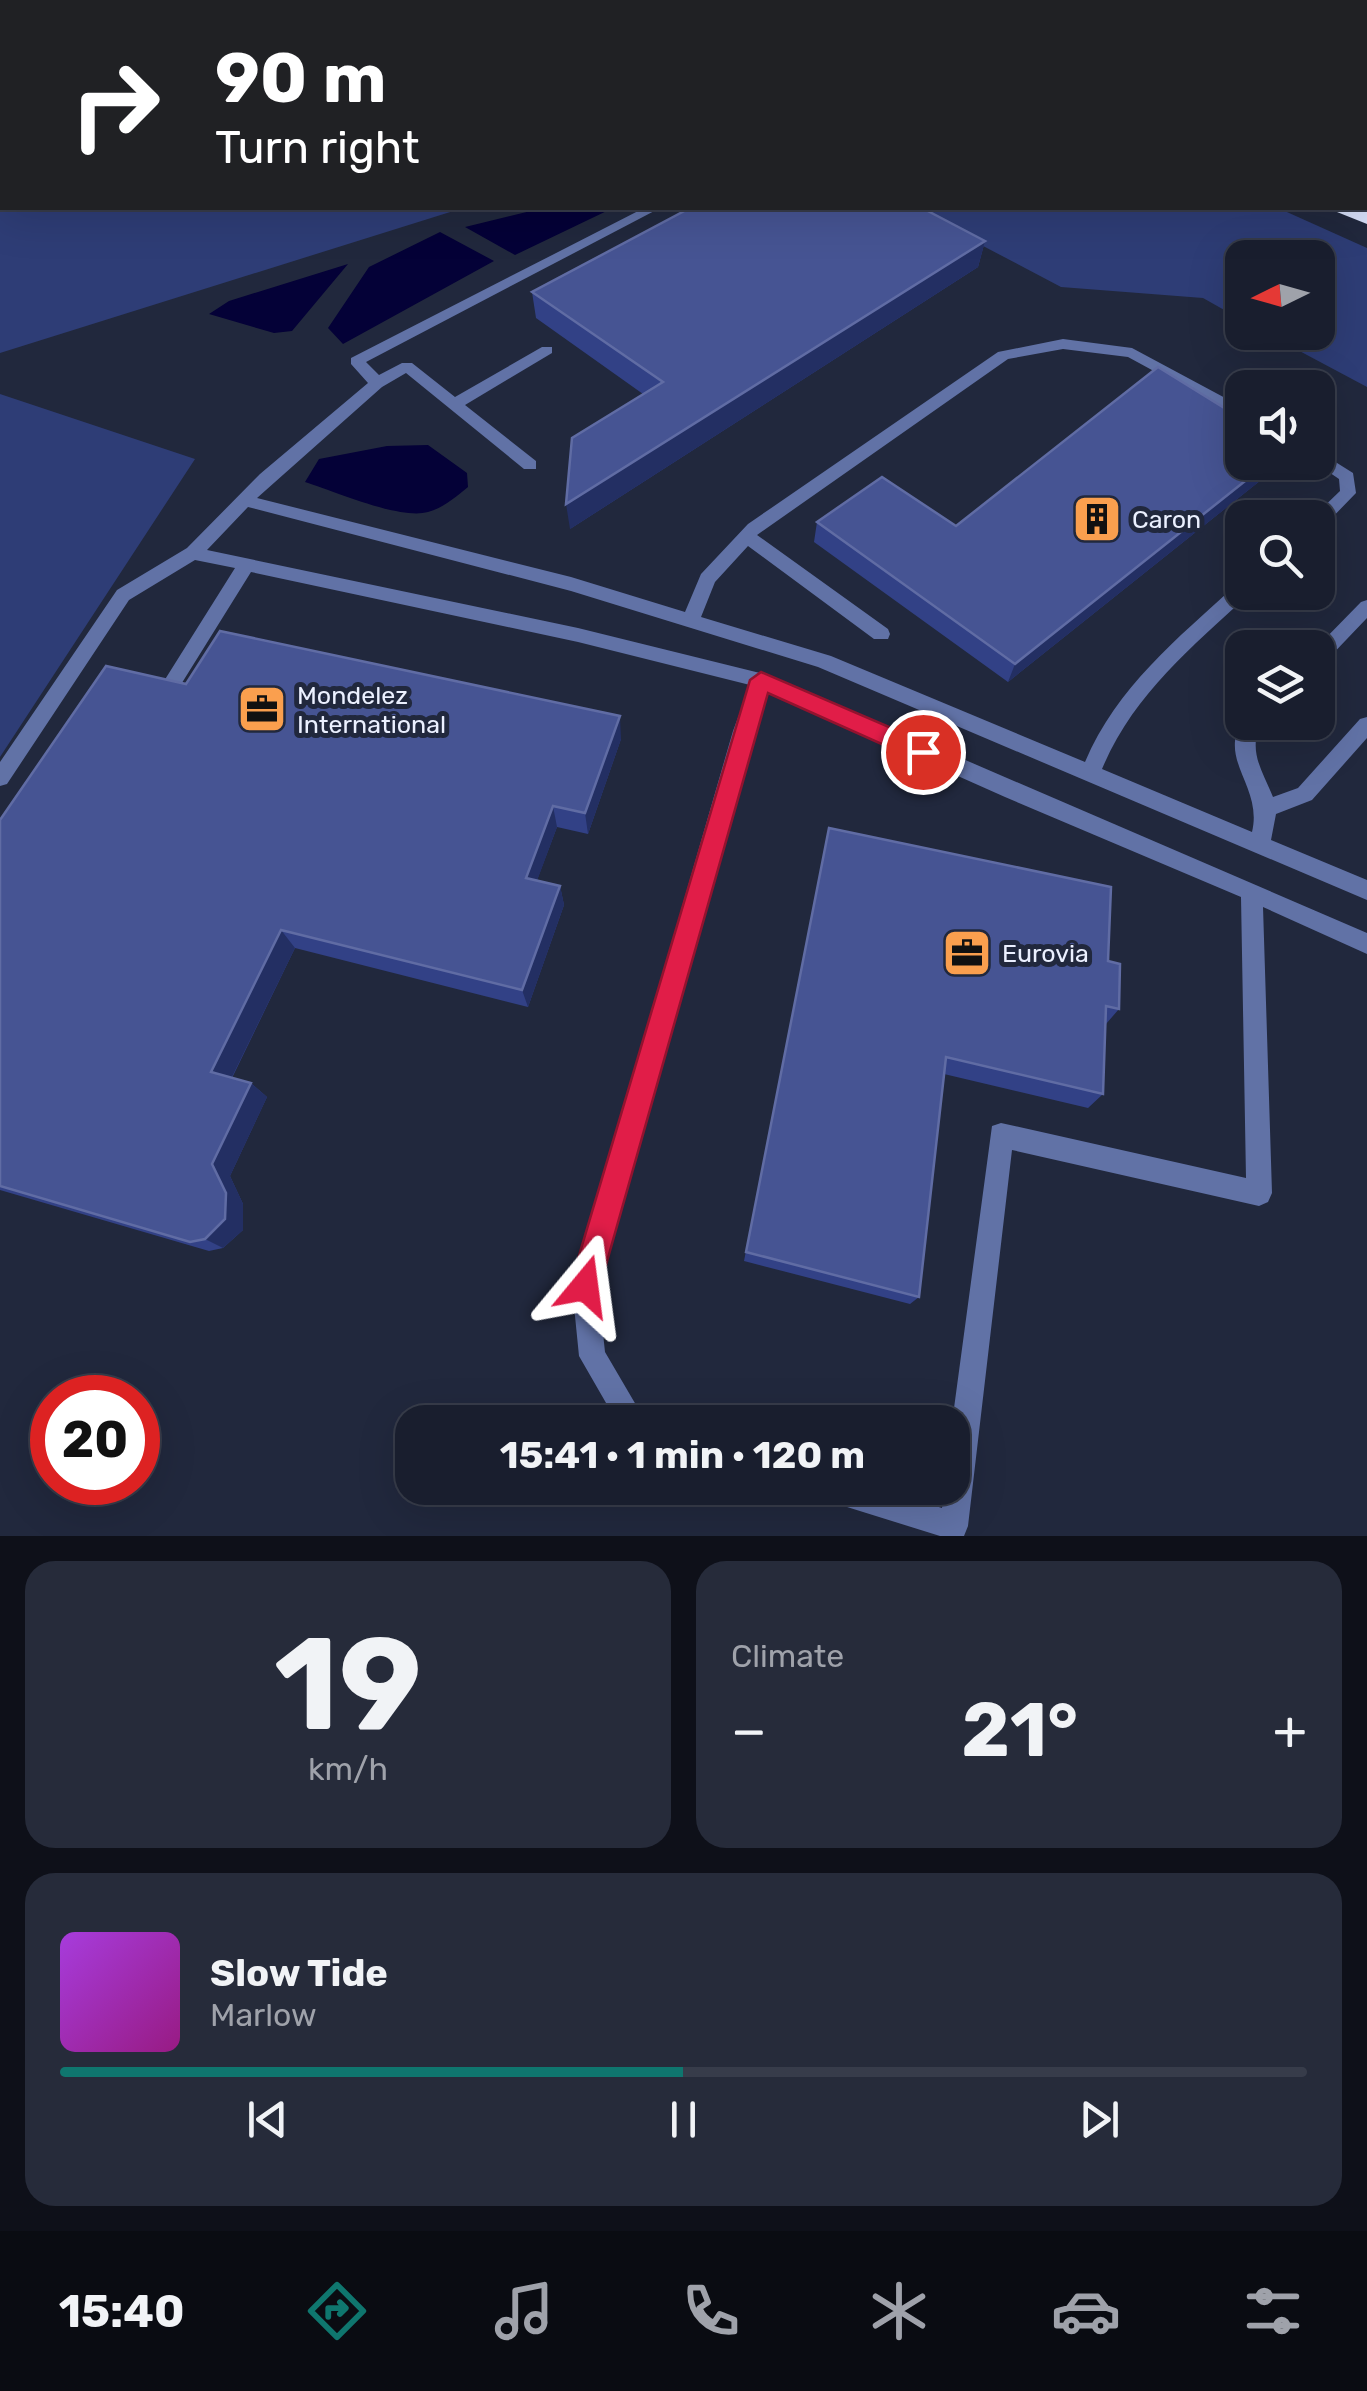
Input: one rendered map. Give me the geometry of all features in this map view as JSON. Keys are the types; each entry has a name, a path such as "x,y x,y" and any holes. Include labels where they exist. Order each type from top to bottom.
{"lane":[{"path":"377,383 356,361 649,210"},
{"path":"691,620 707,579 746,536 1002,355 1063,344 1132,353 1225,405"},
{"path":"455,404 548,350"},
{"path":"0,778 123,595 193,553 266,478 377,383 407,366 530,465"},
{"path":"1335,469 1347,477 1348,493 1335,506"},
{"path":"246,501 572,584 824,661 1367,890"},
{"path":"746,536 881,634"},
{"path":"193,553 578,635 761,680 1367,944"},
{"path":"173,681 246,565"},
{"path":"1091,772 1102,738 1132,691 1225,606"},
{"path":"1335,639 1367,606"},
{"path":"622,1405 592,1356 585,1286 761,680"},
{"path":"1266,808 1305,794 1367,726"},
{"path":"1243,740 1266,808 1259,844"},
{"path":"969,1405 1001,1136 1258,1193 1252,891"},
{"path":"885,1505 954,1526 957,1505"}],"shaded area":[{"path":"0,210 457,210 0,353"},
{"path":"535,210 609,210 515,255 465,227"},
{"path":"915,210 1282,210 1367,248 1367,387 1298,350 1335,350 1335,240 1225,240 1225,310 1203,298 1061,287"},
{"path":"440,232 494,261 343,344 328,328 369,267"},
{"path":"348,264 292,331 274,333 209,314 229,301"},
{"path":"0,394 195,459 0,757"},
{"path":"428,445 467,473 468,487 428,512 384,508 305,482 319,459 387,446"}],"building":[{"path":"686,210 926,210 985,241 566,504 572,438 663,382 532,292"},
{"name":"Caron","path":"1158,367 1225,408 1225,480 1246,480 1015,664 817,522 882,477 956,526"},
{"path":"220,631 620,716 585,813 553,806 526,878 560,886 522,990 281,930 211,1072 251,1083 212,1164 226,1193 225,1219 205,1239 190,1242 0,1186 0,820 106,666 186,684"},
{"path":"829,828 1111,887 1108,961 1120,964 1119,1009 1106,1006 1103,1094 946,1057 919,1297 746,1252"}],"place":[{"name":"Caron","path":"1097,519"},
{"name":"Mondelez International","path":"262,709"},
{"name":"Eurovia","path":"967,953"}],"route":[{"path":"585,1286 732,768 761,680 923,752"}]}
